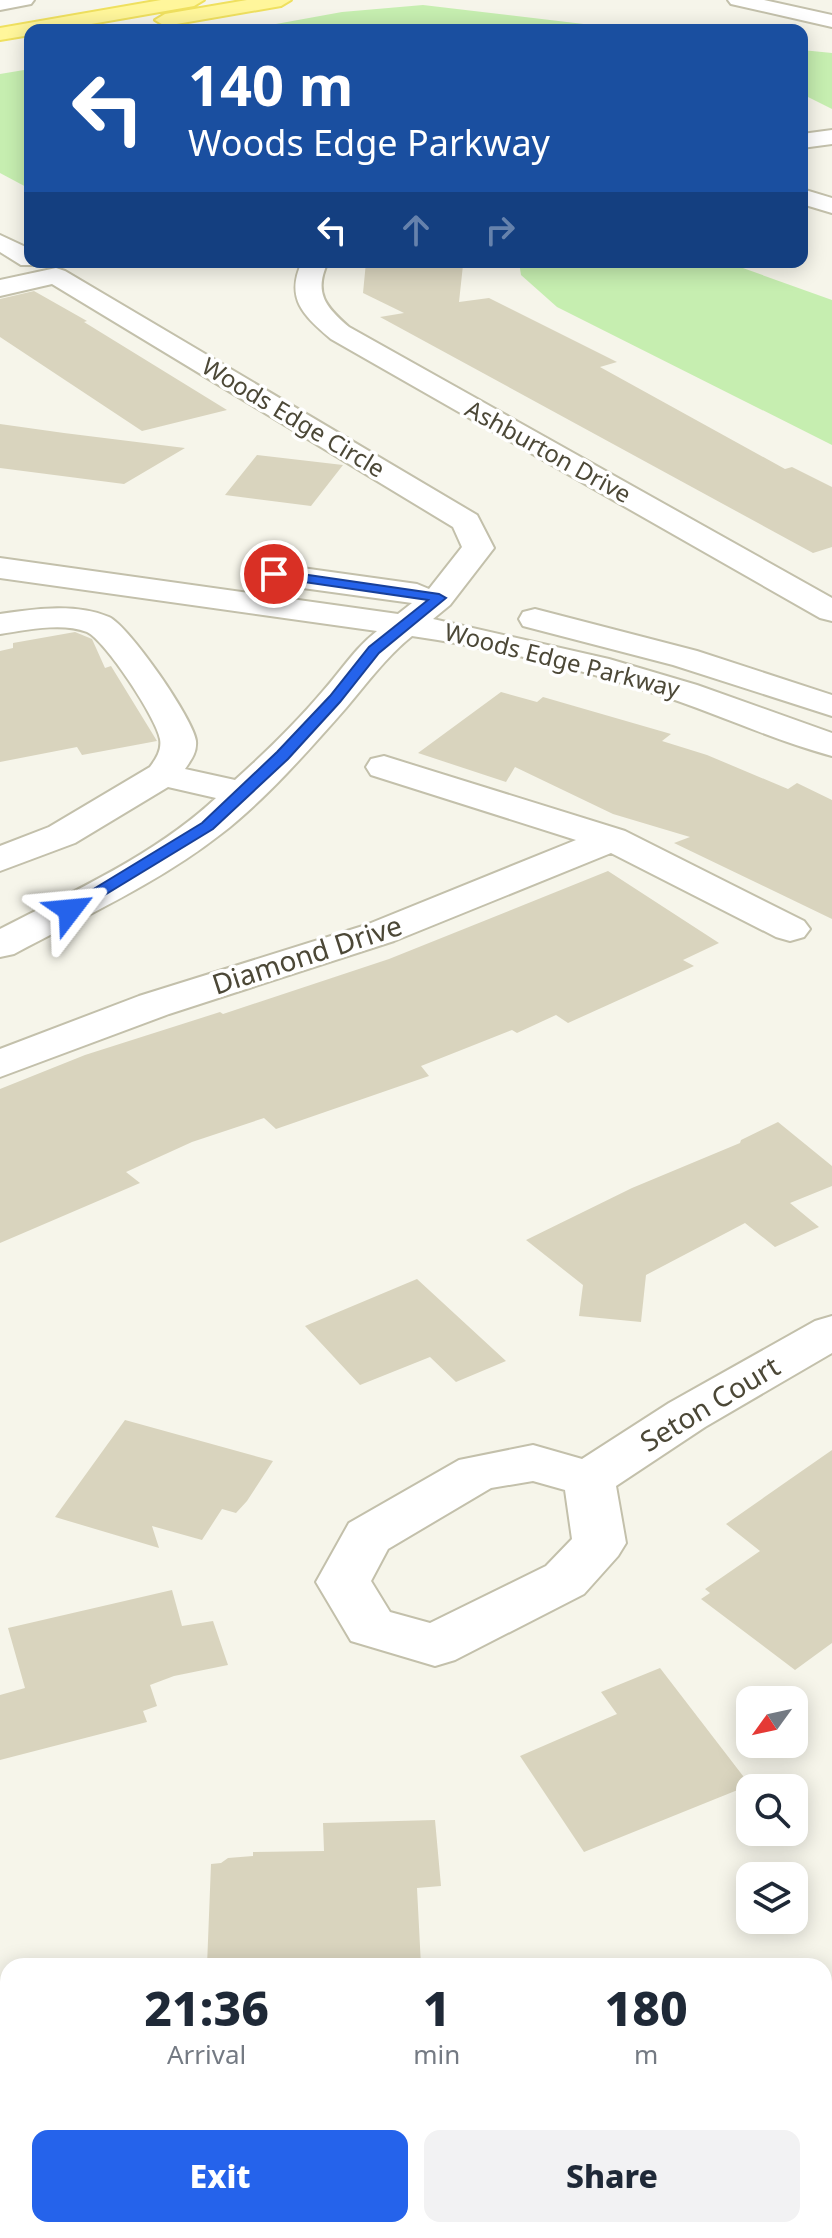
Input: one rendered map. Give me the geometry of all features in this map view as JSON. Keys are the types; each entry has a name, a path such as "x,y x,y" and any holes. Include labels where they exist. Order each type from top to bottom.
{"main road":[{"path":"57,24 194,0"},
{"path":"146,24 281,0"},
{"path":"0,34 24,30"},
{"path":"0,50 24,45"}],"street":[{"path":"0,4 24,0"},
{"path":"738,0 832,21"},
{"path":"820,0 832,5"},
{"path":"808,140 832,137"},
{"path":"808,198 832,206"},
{"path":"0,242 24,256"},
{"path":"0,288 36,268"},
{"name":"Woods Edge Circle","path":"0,945 113,886 208,826 335,699 374,650 410,623 469,604 478,548 466,522 43,268"},
{"name":"Ashburton Drive","path":"313,268 305,288 307,297 340,333 832,611"},
{"path":"0,539 152,559"},
{"name":"Woods Edge Parkway","path":"0,568 410,623 597,666 685,692 832,745"},
{"name":"Woods Edge Parkway","path":"228,568 469,604 685,658 832,706"},
{"path":"0,624 54,618 104,627 112,634 178,738 177,754 163,775 62,835 0,860"},
{"path":"384,767 612,839 790,929"},
{"path":"163,775 243,793"},
{"name":"Diamond Drive","path":"0,1064 154,1005 380,933 612,839"},
{"name":"Seton Court","path":"589,1479 687,1415 832,1332"}],"green space":[{"path":"423,5 583,24 276,24 342,12"},
{"path":"808,51 832,53 832,109 808,97"},
{"path":"24,70 24,186 0,173 0,74"},
{"path":"520,268 743,268 832,300 832,445 557,307 521,275"}],"building":[{"path":"365,268 463,268 459,302 489,298 617,362 600,367 785,469 792,467 832,487 832,547 813,553 380,317 404,313 363,293"},
{"path":"34,291 227,410 142,431 0,337 0,299"},
{"path":"0,424 185,448 124,484 0,468"},
{"path":"257,455 343,465 311,506 225,495"},
{"path":"75,632 92,639 105,668 111,666 157,741 82,755 77,747 0,762 0,651 13,648 13,643"},
{"path":"501,692 537,702 543,697 671,734 662,741 707,755 788,789 797,783 832,800 832,919 674,843 690,837 613,814 515,767 506,782 418,753"},
{"path":"608,871 719,943 683,960 694,966 568,1023 556,1015 517,1033 512,1030 421,1066 429,1076 276,1129 264,1118 192,1142 126,1172 140,1183 0,1243 0,1089 85,1055 220,1012 223,1014 389,959"},
{"path":"778,1122 832,1166 832,1186 790,1203 819,1227 775,1247 745,1223 646,1275 641,1322 579,1316 583,1285 526,1240 632,1188 740,1143"},
{"path":"417,1279 506,1361 456,1382 430,1357 360,1385 305,1326"},
{"path":"125,1420 273,1461 247,1501 236,1513 222,1509 202,1540 152,1526 159,1548 55,1517"},
{"path":"832,1450 832,1643 795,1670 701,1599 710,1593 705,1589 760,1551 726,1524"},
{"path":"172,1590 182,1626 213,1621 228,1665 174,1676 150,1685 157,1706 143,1711 147,1722 0,1760 0,1695 25,1688 8,1628"},
{"path":"660,1668 742,1774 736,1774 736,1791 584,1852 520,1756 617,1714 601,1692"},
{"path":"435,1820 441,1886 417,1888 421,1958 207,1958 211,1864 228,1858 253,1856 253,1852 324,1851 323,1823"}],"route":[{"path":"70,910 208,826 274,765 335,699 374,650 439,598 274,574"}]}
